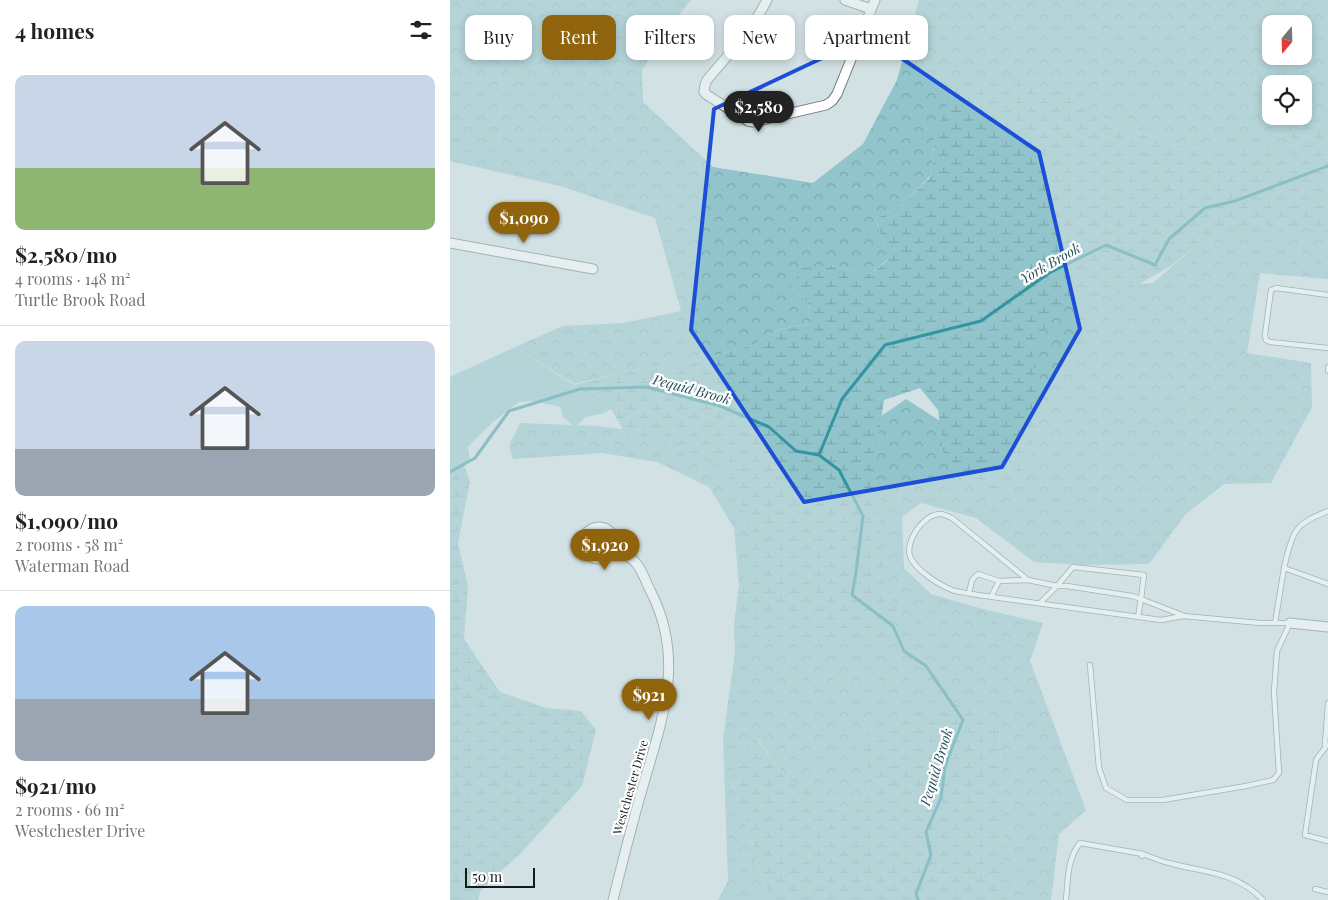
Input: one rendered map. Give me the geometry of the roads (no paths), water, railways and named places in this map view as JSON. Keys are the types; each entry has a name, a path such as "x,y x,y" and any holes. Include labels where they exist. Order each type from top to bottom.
{"street":[{"path":"766,0 754,22 707,80 704,92 742,119 753,122 826,105 832,101 837,94 875,0"},
{"path":"845,0 871,9"},
{"path":"450,243 593,269"},
{"name":"Westchester Drive","path":"613,900 628,836 663,714 667,690 669,654 665,629 654,598 636,564 615,546"},
{"path":"1290,623 1328,627"}],"lane":[{"path":"1328,294 1276,288 1271,290 1265,335 1266,340 1270,342 1328,348"},
{"path":"1275,623 1284,568 1296,530 1310,519 1328,511"},
{"path":"1028,580 952,518 941,514 929,517 919,527 910,542 910,556 917,567 933,580 952,590 1161,620 1183,616 1290,623 1277,651 1274,692 1279,773 1273,780 1246,786 1163,800 1127,800 1106,788 1099,768 1090,665"},
{"path":"1040,603 1073,567 1144,575 1138,617"},
{"path":"1284,568 1328,584"},
{"path":"969,593 972,580 978,574 999,581 1028,580 1057,586 1132,596 1183,616"},
{"path":"991,597 999,581"},
{"path":"1328,703 1325,745 1327,745 1316,760 1306,835 1328,841"},
{"path":"1066,900 1070,864 1075,849 1080,843 1142,855 1217,873 1243,884 1263,900"},
{"path":"1315,889 1328,892"}],"waterway":[{"name":"York Brook","path":"819,455 842,399 885,345 981,321 1049,273 1106,245 1155,265 1169,239 1205,208 1235,201 1328,166"},
{"name":"Pequid Brook","path":"450,472 475,458 509,411 580,389 647,387 720,406 769,427 796,451 819,455 839,470 863,516 852,595 893,626 904,651 926,666 963,720 945,766 941,798 926,832 931,855 916,894 918,900"}]}
